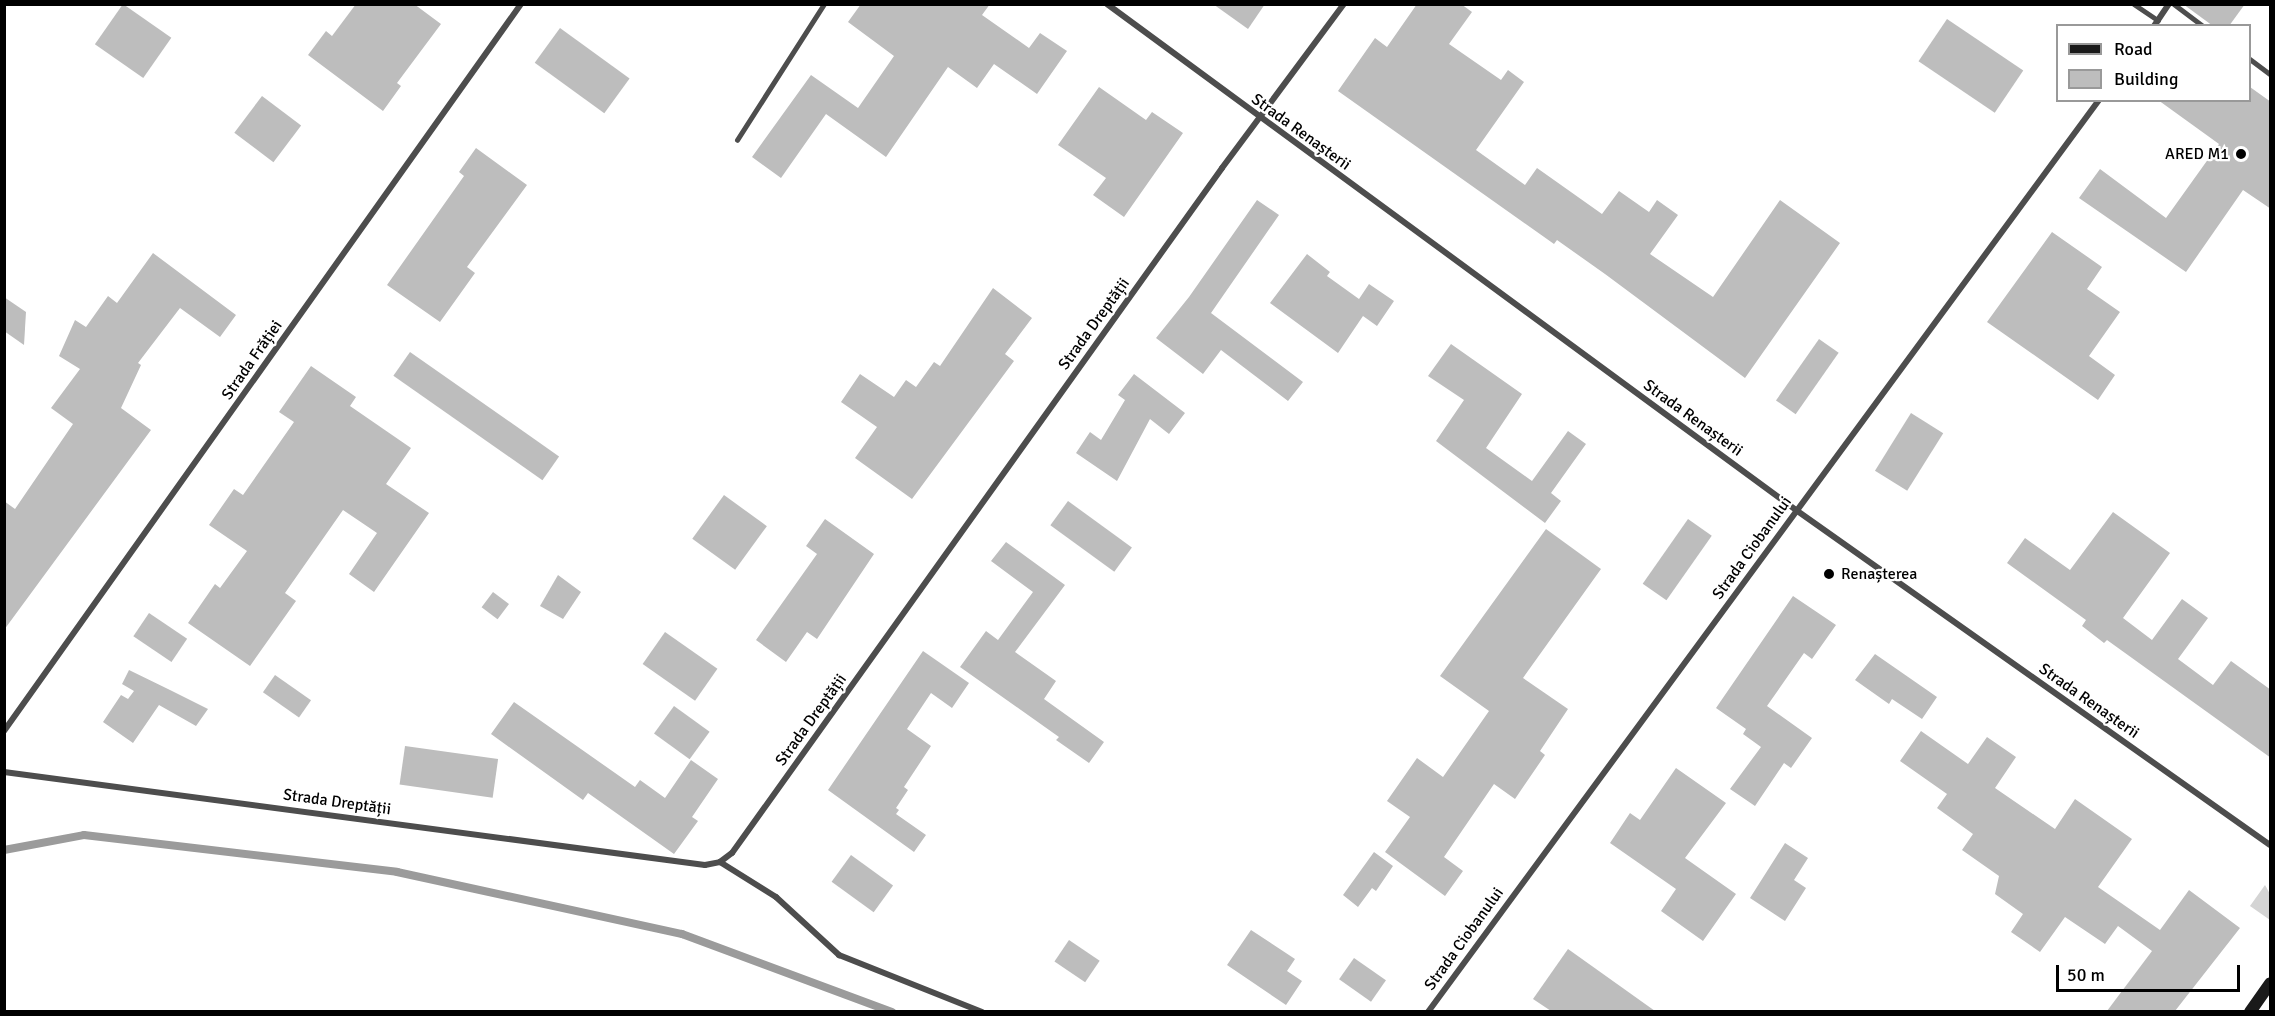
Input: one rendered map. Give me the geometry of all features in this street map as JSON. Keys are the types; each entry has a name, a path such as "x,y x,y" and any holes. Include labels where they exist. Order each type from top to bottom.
{"main road":[{"path":"2250,1011 2271,983"}],"street":[{"name":"Strada Frăției","path":"4,731 520,4"},
{"name":"Strada Renașterii","path":"1107,4 1260,119 1796,510 2271,845"},
{"name":"Strada Dreptății","path":"4,772 693,863 720,862 732,854 1344,4"},
{"path":"2156,23 2169,4"},
{"name":"Strada Ciobanului","path":"1428,1011 2098,102"},
{"path":"720,862 776,897 820,942 839,955 982,1011"}],"lane":[{"path":"737,140 824,4"},
{"path":"2134,4 2156,23"},
{"path":"2174,4 2200,24"},
{"path":"2251,59 2271,74"}],"shaded area":[{"path":"2265,885 2270,894 2270,920 2250,906"}],"building":[{"path":"123,4 171,38 143,78 95,44"},
{"path":"356,4 414,4 441,24 397,83 401,86 383,111 308,55 326,31 332,36"},
{"path":"861,4 990,4 982,15 1029,48 1040,33 1067,51 1037,94 994,64 977,88 948,67 886,157 826,114 781,178 752,157 811,75 858,108 894,56 848,22"},
{"path":"1213,4 1265,4 1248,29"},
{"path":"1417,4 1461,4 1472,12 1449,44 1501,80 1508,70 1524,82 1476,150 1525,185 1537,168 1602,214 1619,191 1649,212 1657,200 1678,215 1650,254 1713,297 1780,200 1840,243 1745,378 1557,240 1554,244 1338,91 1375,38 1387,47"},
{"path":"2183,4 2245,4 2230,24 2210,24"},
{"path":"1947,19 2023,70 1995,113 1918,61"},
{"path":"560,28 630,79 604,113 535,63"},
{"path":"1099,87 1146,120 1152,112 1183,133 1124,217 1093,195 1106,178 1058,145"},
{"path":"2251,88 2271,102 2271,209 2243,190 2186,272 2079,198 2100,169 2166,218 2219,144 2161,102 2251,102"},
{"path":"262,96 301,125 273,162 234,133"},
{"path":"476,148 527,185 467,267 475,273 440,322 387,285 464,176 459,172"},
{"path":"1257,200 1279,215 1211,313 1303,382 1288,401 1221,350 1203,374 1156,338 1189,297"},
{"path":"2052,232 2102,267 2087,289 2120,312 2089,356 2115,375 2098,400 1987,322"},
{"path":"153,253 236,315 220,337 180,308 138,363 141,365 121,408 151,430 4,630 4,501 15,509 73,424 51,408 80,369 59,356 75,320 86,327 108,296 117,303"},
{"path":"1307,254 1330,272 1327,276 1359,299 1369,284 1394,301 1377,326 1363,316 1338,353 1270,303"},
{"path":"993,288 1032,318 1005,354 1014,361 912,499 855,458 877,427 841,402 860,374 894,397 906,380 916,387 934,362 940,366"},
{"path":"4,297 26,312 24,345 4,331"},
{"path":"1819,339 1839,353 1796,414 1776,400"},
{"path":"1451,344 1522,394 1486,448 1532,481 1568,431 1586,444 1551,493 1561,501 1545,523 1436,441 1464,400 1428,376"},
{"path":"410,352 559,456 542,480 393,376"},
{"path":"311,366 356,397 350,406 411,448 386,484 429,513 374,592 349,574 377,533 343,510 285,593 296,601 250,666 188,623 215,584 220,588 247,551 209,525 234,489 243,495 294,422 279,412"},
{"path":"1134,374 1185,413 1169,434 1150,419 1117,481 1076,453 1090,432 1101,440 1125,400 1118,395"},
{"path":"1911,413 1943,433 1907,491 1875,471"},
{"path":"724,495 767,526 735,570 692,539"},
{"path":"1068,501 1132,547 1114,572 1050,525"},
{"path":"2113,512 2170,553 2123,618 2152,640 2182,599 2208,618 2178,659 2213,685 2231,661 2271,690 2271,758 2107,640 2104,643 2082,626 2086,620 2007,563 2025,538 2070,570"},
{"path":"825,519 874,554 817,639 807,632 786,662 756,640 817,554 806,546"},
{"path":"1688,519 1712,536 1666,600 1643,584"},
{"path":"1546,529 1601,569 1523,678 1568,709 1540,751 1545,755 1515,799 1494,784 1444,857 1463,871 1445,896 1385,852 1410,817 1387,801 1417,758 1443,777 1489,711 1440,676"},
{"path":"1006,542 1065,585 1015,652 1056,681 1044,699 1104,742 1089,763 1056,740 1059,737 960,667 986,631 998,640 1033,592 991,561"},
{"path":"558,575 581,592 563,619 540,606"},
{"path":"493,592 509,604 498,619 482,607"},
{"path":"1793,596 1836,625 1812,659 1804,653 1767,706 1812,738 1791,768 1784,763 1755,806 1730,789 1761,747 1743,734 1746,729 1716,708"},
{"path":"149,613 187,639 171,662 133,636"},
{"path":"665,632 717,669 695,701 643,664"},
{"path":"923,651 969,683 952,708 931,693 907,729 931,746 904,787 908,790 896,808 899,810 896,814 926,835 914,852 828,790"},
{"path":"1875,654 1937,697 1922,719 1892,699 1889,704 1855,680"},
{"path":"129,670 208,709 196,726 159,705 133,743 103,722 121,695 128,699 134,691 122,684"},
{"path":"275,675 311,700 299,717 263,692"},
{"path":"514,702 635,787 640,780 665,798 691,760 718,779 692,817 698,821 674,854 588,793 583,800 491,734"},
{"path":"674,706 710,732 690,759 654,734"},
{"path":"1921,731 1968,764 1987,737 2016,757 1995,788 2055,829 2075,799 2132,839 2098,887 2160,930 2189,890 2240,928 2175,1011 2107,1011 2152,951 2118,926 2105,944 2065,917 2040,952 2011,932 2023,914 1995,894 1999,876 1962,850 1973,834 1937,808 1947,794 1900,761"},
{"path":"405,746 498,759 493,798 400,785"},
{"path":"1676,768 1726,803 1685,858 1736,894 1703,941 1661,911 1676,889 1610,843 1630,813 1640,820"},
{"path":"1785,843 1808,858 1794,880 1806,888 1785,921 1750,898"},
{"path":"1374,852 1393,866 1376,891 1372,888 1358,907 1343,895"},
{"path":"851,855 893,886 874,912 832,882"},
{"path":"1251,930 1295,959 1287,971 1302,981 1286,1005 1227,965"},
{"path":"1069,940 1100,961 1085,982 1054,962"},
{"path":"1568,949 1655,1011 1551,1011 1533,999"},
{"path":"1354,958 1386,980 1371,1002 1339,979"}],"waterway":[{"path":"4,850 84,835 397,872 682,934 892,1012"}],"place":[{"name":"ARED M1","path":"2241,154"},
{"name":"Renașterea","path":"1829,574"}]}
